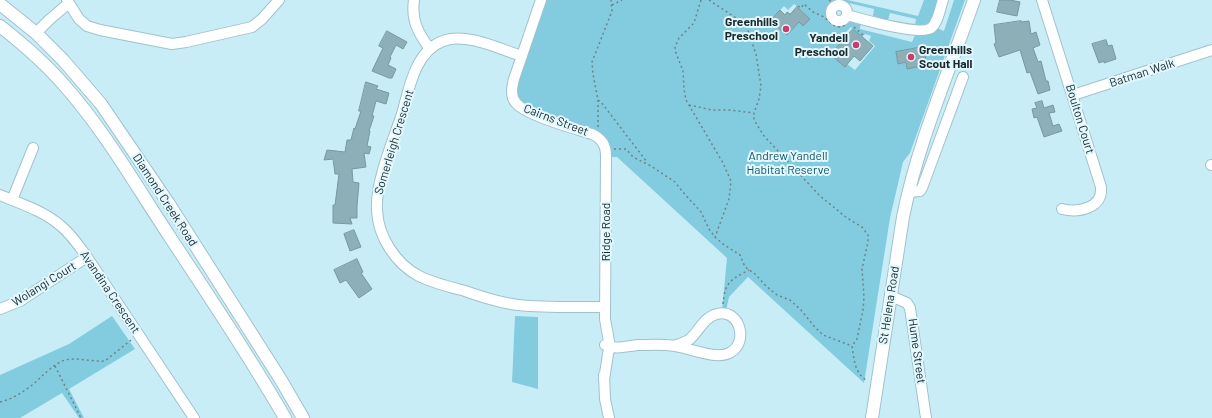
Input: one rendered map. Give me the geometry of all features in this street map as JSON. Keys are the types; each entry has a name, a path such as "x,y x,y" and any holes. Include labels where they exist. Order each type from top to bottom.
{"main road":[{"name":"St Helena Road","path":"872,418 908,192 923,142 974,0"},
{"name":"Diamond Creek Road","path":"0,4 36,33 83,82 101,104 169,204 277,374 303,418"},
{"name":"Diamond Creek Road","path":"0,26 48,67 85,110 219,310 285,418"}],"street":[{"path":"36,33 68,2 79,20 87,26 172,44 252,27 262,19 279,0"},
{"path":"414,0 416,27 430,49"},
{"name":"Cairns Street","path":"540,0 512,91 513,98 518,106 529,112 603,144"},
{"path":"849,21 847,11 844,6 832,3 831,12 835,21 841,22 846,19 849,21 926,31 935,23 942,0"},
{"name":"Boulton Court","path":"1042,0 1073,95 1102,192 1094,205 1078,210 1062,209"},
{"name":"Somerleigh Crescent","path":"522,56 461,38 443,41 430,49 421,60 379,186 377,202 378,218 385,240 406,267 420,276 495,301 539,307 605,307"},
{"name":"Batman Walk","path":"1073,95 1212,50"},
{"path":"908,192 920,191 922,188 963,77"},
{"name":"Ridge Road","path":"603,144 605,307 603,333 609,345 603,360 605,399 610,418"},
{"path":"12,200 33,148"},
{"name":"Avandina Crescent","path":"0,195 44,214 60,225 73,238 88,257 194,418"},
{"name":"Wolangi Court","path":"0,309 20,301 88,257"},
{"name":"Hume Street","path":"891,296 907,303 910,308 926,418"},
{"path":"609,345 674,346 724,356 736,348 741,332 738,324 732,317 722,313 717,314 708,318 692,338 674,346"}],"path":[{"path":"612,0 606,28 592,62 603,144 626,149 633,157 648,164 677,183 682,191 701,212 709,229 715,237 740,255 749,270 777,295 790,300 823,335 852,346"},
{"path":"612,5 622,0"},
{"path":"701,0 695,20 677,40 675,47 683,71 684,89 689,106 723,164 731,182 729,199 715,237"},
{"path":"709,0 742,22 747,28 756,54 761,86 754,113 754,123 820,196 847,218 862,227 868,235 868,242 862,269 864,297 863,310 857,339 852,346 857,370 866,380"},
{"path":"798,6 801,8 804,4 813,12 824,17 836,26 842,27 849,21 863,35"},
{"path":"598,100 618,123 648,164"},
{"path":"689,106 712,110 730,110 754,113"},
{"path":"723,306 726,287 735,278 749,270"},
{"path":"0,402 16,397 55,365 69,360 105,361 131,340"},
{"path":"55,365 81,418"}],"green space":[{"name":"Andrew Yandell Habitat Reserve","path":"544,0 848,0 918,16 924,0 938,0 929,22 921,25 915,25 916,19 890,13 888,20 873,16 874,9 844,2 833,2 828,7 827,17 832,24 841,25 857,22 861,23 860,29 912,42 915,35 927,35 937,28 944,31 954,0 965,0 910,153 903,162 890,218 864,383 748,277 729,297 726,311 722,310 727,258 617,157 610,157 609,148 533,111 520,103 515,91","holes":["794,4 810,19 803,26 799,22 787,35 770,21 784,6 788,10","851,27 862,37 865,34 871,36 869,41 875,46 855,70 847,64 845,67 831,55 845,37 840,33 846,32","923,47 926,65 907,69 906,62 898,64 896,52"]},
{"path":"112,316 135,349 69,389 84,418 79,418 62,393 20,418 0,418 0,375 69,344"},
{"path":"515,316 538,317 538,389 512,382"}],"building":[{"path":"1000,0 1020,2 1017,16 997,12"},
{"name":"Greenhills Preschool","path":"797,7 810,19 803,26 799,22 787,35 770,21 780,10 785,15 787,12 790,14"},
{"path":"1029,21 1031,34 1036,32 1040,45 1033,48 1038,62 1041,61 1050,90 1038,94 1030,72 1027,73 1020,50 999,57 994,44 996,43 994,25"},
{"name":"Yandell Preschool","path":"853,29 873,46 860,61 854,56 845,67 831,55"},
{"path":"387,31 407,42 403,49 396,45 390,57 391,58 388,65 396,69 392,78 372,71 383,48 379,46"},
{"path":"1106,40 1108,46 1112,45 1116,59 1099,63 1092,44"},
{"name":"Greenhills Scout Hall","path":"923,47 927,65 907,69 906,62 898,64 896,52"},
{"path":"366,82 378,86 376,89 389,93 386,104 376,101 367,146 371,147 369,154 364,153 366,167 352,169 353,182 359,183 357,218 350,218 352,224 333,223 333,205 335,205 339,174 335,174 333,159 324,160 327,150 345,152 347,140 351,140 361,111 359,111"},
{"path":"1042,101 1044,108 1053,105 1055,112 1049,113 1053,126 1059,124 1062,131 1044,137 1037,117 1034,118 1032,109 1037,108 1035,103"},
{"path":"354,230 361,247 350,251 344,234"},
{"path":"357,259 363,272 361,273 372,289 359,298 346,280 340,283 334,270"}],"place":[{"name":"Greenhills Preschool","path":"786,29"},
{"name":"Yandell Preschool","path":"856,45"},
{"name":"Greenhills Scout Hall","path":"911,57"}]}
